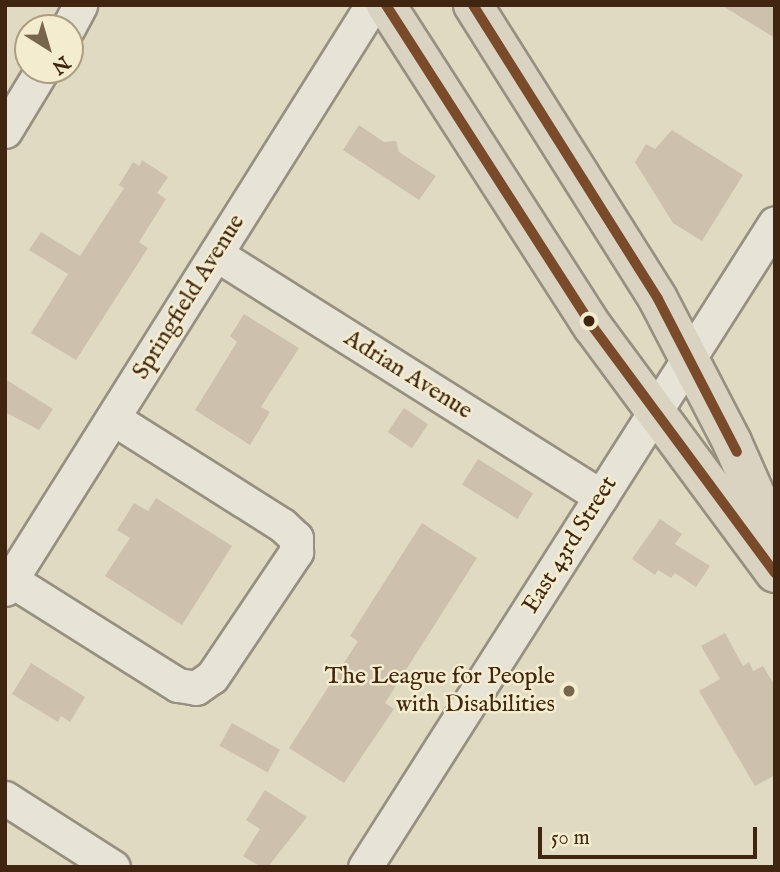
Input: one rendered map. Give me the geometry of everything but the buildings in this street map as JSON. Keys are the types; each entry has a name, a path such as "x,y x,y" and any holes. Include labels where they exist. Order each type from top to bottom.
{"main road":[{"path":"386,5 593,327 775,573"},
{"path":"473,5 595,194 689,357 775,539"}],"street":[{"name":"Springfield Avenue","path":"8,584 372,5"},
{"path":"5,131 34,84"},
{"name":"East 43rd Street","path":"365,867 775,223"},
{"name":"Adrian Avenue","path":"216,254 601,496"},
{"path":"8,584 178,685 195,688 212,677 296,552 296,538 282,525 113,418"},
{"path":"5,798 113,867"}],"transit line":[{"path":"386,5 593,327 775,573"},
{"path":"473,5 658,299 737,452"}],"place":[{"name":"The League for People with Disabilities","path":"569,691"}]}
